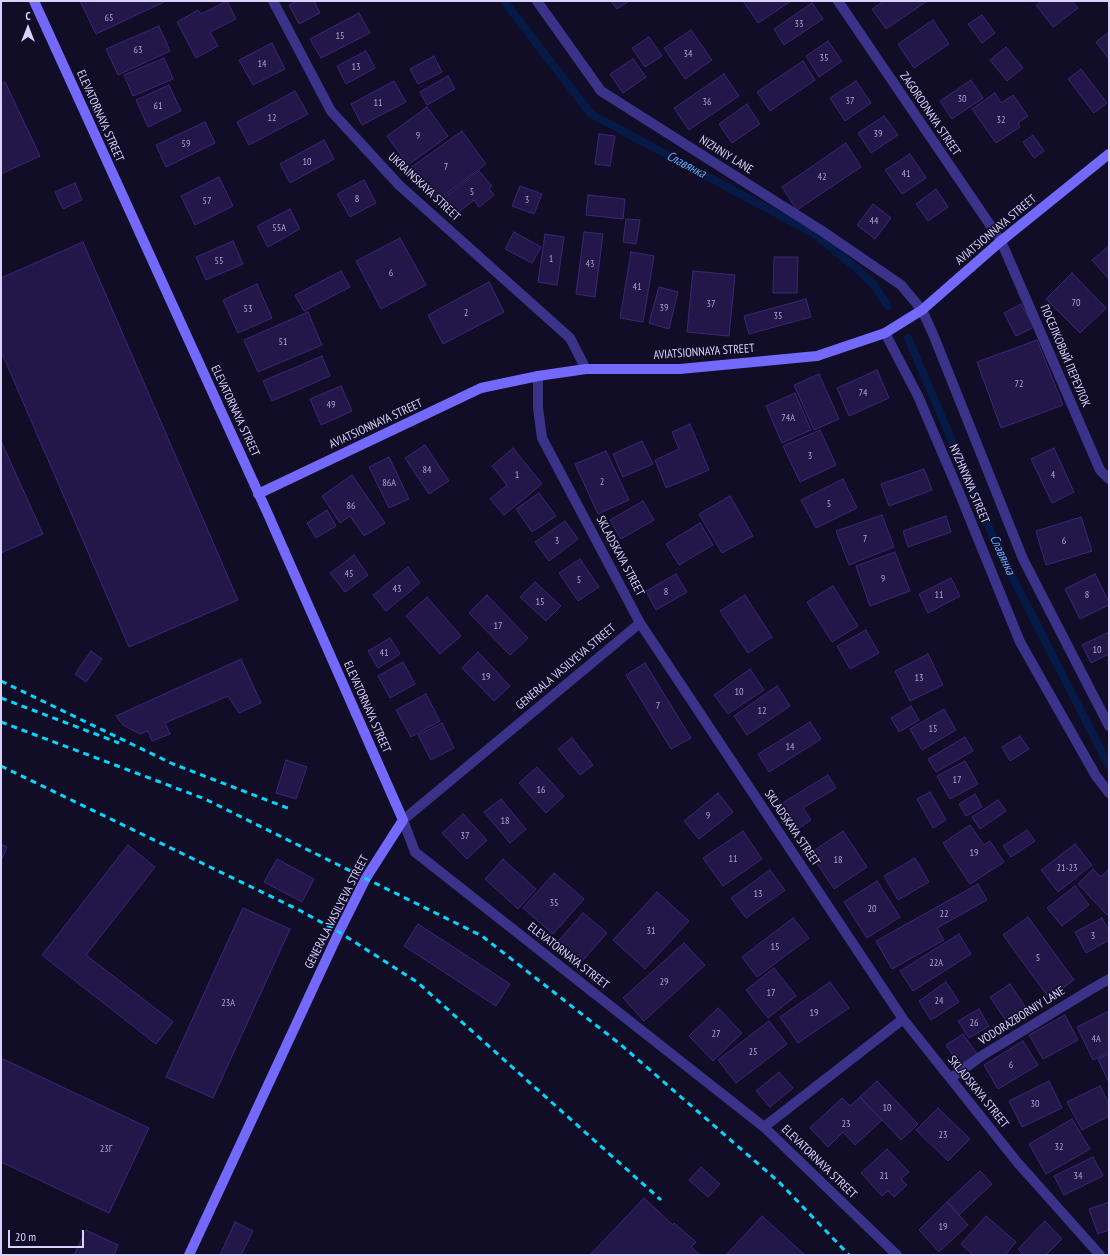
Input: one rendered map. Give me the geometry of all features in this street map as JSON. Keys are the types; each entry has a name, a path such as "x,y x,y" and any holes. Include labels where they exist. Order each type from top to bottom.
{"main road":[{"name":"ELEVATORNAYA STREET","path":"34,1 258,494 403,820"},
{"name":"AVIATSIONNAYA STREET","path":"258,494 481,388 538,376 586,369 680,369 817,356 885,333 922,310 1001,241 1109,154"},
{"name":"GENERALA VASILYEVA STREET","path":"189,1255 339,932 366,878 403,820"}],"street":[{"name":"UKRAINSKAYA STREET","path":"273,1 330,112 399,185 570,338 586,369"},
{"name":"NIZHNIY LANE","path":"537,1 601,91 822,231 881,271 901,285 922,310"},
{"name":"ZAGORODNAYA STREET","path":"838,1 1001,241"},
{"name":"ПОСЕЛКОВЫЙ ПЕРЕУЛОК","path":"1001,241 1100,470 1109,479"},
{"name":"NYZHNYAYA STREET","path":"922,310 933,334 1022,559 1109,726"},
{"name":"NYZHNYAYA STREET","path":"885,333 918,396 1020,642 1096,776 1109,793"},
{"name":"SKLADSKAYA STREET","path":"538,376 538,408 542,438 640,623 903,1019 1018,1162 1100,1255"},
{"name":"GENERALA VASILYEVA STREET","path":"403,820 640,623"},
{"name":"ELEVATORNAYA STREET","path":"403,820 415,852 764,1127 897,1255"},
{"name":"VODORAZBORNIY LANE","path":"951,1078 983,1055 1109,980"},
{"path":"764,1127 903,1019"}],"building":[{"path":"80,1 163,1 164,2 96,34"},
{"path":"227,1 236,19 210,32 218,46 196,58 177,22 198,10 201,14"},
{"path":"297,1 314,1 320,13 299,24 289,5"},
{"path":"611,1 629,1 617,9"},
{"path":"743,1 791,1 758,23"},
{"path":"884,1 927,1 886,29 872,9"},
{"path":"1042,1 1072,1 1078,8 1053,27 1036,5"},
{"path":"812,3 823,19 784,45 774,29"},
{"path":"359,13 370,33 321,58 310,39"},
{"path":"982,15 995,33 982,43 968,24"},
{"path":"933,20 949,44 914,68 898,44"},
{"path":"159,26 170,51 118,75 106,49"},
{"path":"691,30 712,60 685,79 664,48"},
{"path":"1109,32 1109,59 1096,42"},
{"path":"649,37 662,56 645,67 632,48"},
{"path":"828,41 842,61 819,77 806,56"},
{"path":"272,43 285,69 253,85 239,60"},
{"path":"1006,47 1023,68 1007,81 990,60"},
{"path":"366,51 375,68 346,84 337,66"},
{"path":"434,56 442,72 418,84 410,69"},
{"path":"164,58 173,79 133,96 124,75"},
{"path":"633,59 646,77 623,93 610,74"},
{"path":"803,61 815,80 770,111 757,92"},
{"path":"1081,69 1107,103 1094,113 1068,79"},
{"path":"724,74 739,96 689,130 674,108"},
{"path":"448,76 455,89 427,105 420,92"},
{"path":"971,80 983,98 952,119 940,101"},
{"path":"394,81 406,102 362,125 351,104"},
{"path":"856,81 871,103 845,121 830,98"},
{"path":"5,82 40,156 1,174 1,84"},
{"path":"169,85 181,111 148,127 136,100"},
{"path":"295,91 308,114 249,145 237,122"},
{"path":"995,93 1001,103 1013,95 1028,116 1018,123 1020,127 996,143 972,109"},
{"path":"747,104 760,124 732,143 719,124"},
{"path":"427,107 448,136 408,165 387,136"},
{"path":"884,116 898,135 871,153 858,133"},
{"path":"205,122 215,143 166,167 156,145"},
{"path":"462,131 486,164 438,200 418,186 406,171"},
{"path":"599,134 615,136 610,166 595,164"},
{"path":"1033,135 1044,151 1034,158 1023,142"},
{"path":"324,140 334,159 290,183 280,164"},
{"path":"846,143 861,167 797,210 782,187"},
{"path":"910,154 926,178 902,194 885,170"},
{"path":"479,171 492,186 489,188 494,195 479,207 474,200 456,214 444,198"},
{"path":"219,177 233,206 195,225 181,196"},
{"path":"364,180 376,203 350,217 337,194"},
{"path":"75,183 82,200 63,209 55,192"},
{"path":"520,186 542,194 534,214 512,206"},
{"path":"936,189 948,207 928,221 916,204"},
{"path":"588,195 625,199 623,219 586,215"},
{"path":"873,204 891,218 875,239 857,225"},
{"path":"290,209 300,229 268,247 257,226"},
{"path":"626,219 640,220 636,244 623,242"},
{"path":"514,232 541,247 532,263 505,249"},
{"path":"584,232 603,234 595,297 576,294"},
{"path":"545,234 564,237 557,285 538,282"},
{"path":"400,238 426,285 381,309 356,261"},
{"path":"233,241 243,264 206,280 196,257"},
{"path":"83,242 238,600 129,647 1,351 1,278"},
{"path":"1109,246 1109,279 1092,260"},
{"path":"631,252 654,256 643,322 620,318"},
{"path":"774,257 798,257 797,293 773,293"},
{"path":"341,271 350,287 304,311 295,295"},
{"path":"693,271 735,275 729,336 687,332"},
{"path":"1072,273 1106,308 1080,333 1046,299"},
{"path":"489,282 504,312 443,344 428,315"},
{"path":"257,284 272,318 238,333 223,300"},
{"path":"659,287 678,292 669,329 649,323"},
{"path":"806,299 811,317 749,334 744,316"},
{"path":"1021,304 1034,327 1016,336 1004,313"},
{"path":"308,312 322,345 258,372 244,340"},
{"path":"1037,340 1063,405 1001,428 977,362"},
{"path":"322,356 330,376 272,401 263,381"},
{"path":"877,370 889,398 849,416 837,388"},
{"path":"819,374 839,419 814,430 794,385"},
{"path":"341,386 352,411 321,425 310,399"},
{"path":"795,393 811,430 782,443 766,406"},
{"path":"690,424 709,470 666,488 655,460 679,449 672,432"},
{"path":"820,430 836,465 800,482 783,446"},
{"path":"1,441 43,534 1,553"},
{"path":"642,441 653,464 623,477 613,454"},
{"path":"425,445 449,481 429,494 405,458"},
{"path":"513,448 542,484 504,515 490,499 507,485 492,466"},
{"path":"1054,448 1074,492 1052,503 1031,459"},
{"path":"606,451 629,500 598,514 575,464"},
{"path":"389,457 409,499 389,508 369,467"},
{"path":"924,469 932,490 889,506 881,484"},
{"path":"352,475 385,523 364,536 350,516 340,523 322,496"},
{"path":"843,479 857,508 816,528 801,500"},
{"path":"539,493 556,516 532,532 516,509"},
{"path":"730,496 753,536 722,553 699,514"},
{"path":"643,501 654,520 621,539 610,520"},
{"path":"327,510 336,526 316,538 307,523"},
{"path":"882,515 894,547 849,565 836,531"},
{"path":"946,516 951,532 908,547 903,531"},
{"path":"1081,517 1092,551 1046,565 1036,531"},
{"path":"565,521 578,539 549,561 535,542"},
{"path":"700,523 713,545 679,565 666,544"},
{"path":"895,552 910,591 870,606 856,566"},
{"path":"354,555 368,575 345,592 330,573"},
{"path":"580,559 599,587 578,601 559,573"},
{"path":"408,567 420,583 386,611 373,595"},
{"path":"676,574 687,592 656,610 646,591"},
{"path":"1095,574 1109,602 1109,605 1080,619 1065,589"},
{"path":"951,578 960,596 928,613 919,594"},
{"path":"535,582 561,606 546,621 520,597"},
{"path":"833,586 858,626 832,642 807,602"},
{"path":"487,595 528,638 510,655 469,613"},
{"path":"745,595 772,637 748,653 720,611"},
{"path":"427,597 461,636 440,654 406,616"},
{"path":"866,630 879,653 850,669 837,646"},
{"path":"1109,632 1109,654 1091,663 1082,645"},
{"path":"390,638 400,654 378,668 368,651"},
{"path":"91,651 102,659 86,682 75,674"},
{"path":"478,652 510,686 494,701 462,668"},
{"path":"928,654 943,685 910,701 895,671"},
{"path":"241,659 261,703 239,713 228,696 165,723 170,734 152,741 148,731 140,734 123,725 116,716"},
{"path":"403,662 415,684 390,698 378,676"},
{"path":"645,663 691,738 671,749 626,675"},
{"path":"750,669 764,690 728,714 714,695"},
{"path":"777,686 790,706 747,735 734,716"},
{"path":"426,694 440,721 411,737 396,710"},
{"path":"911,706 919,720 899,732 891,718"},
{"path":"944,709 956,730 922,750 910,729"},
{"path":"810,722 821,739 769,772 758,754"},
{"path":"442,723 454,748 431,760 418,735"},
{"path":"1020,736 1029,749 1010,761 1002,747"},
{"path":"965,737 973,751 936,772 928,759"},
{"path":"572,738 593,765 580,775 558,749"},
{"path":"286,760 307,767 296,799 276,793"},
{"path":"965,761 978,784 950,799 937,776"},
{"path":"537,767 564,796 546,813 519,783"},
{"path":"828,775 836,788 803,808 811,820 795,831 779,805"},
{"path":"930,792 946,820 933,828 917,799"},
{"path":"718,793 733,812 699,839 684,821"},
{"path":"975,794 982,807 966,816 959,804"},
{"path":"501,799 526,829 510,843 484,812"},
{"path":"998,800 1006,811 980,829 972,817"},
{"path":"463,814 487,840 467,859 442,833"},
{"path":"970,825 984,845 990,841 1004,862 970,884 943,843"},
{"path":"1027,830 1035,841 1011,857 1003,846"},
{"path":"743,831 762,859 723,886 703,858"},
{"path":"843,831 867,867 834,889 810,853"},
{"path":"1,844 7,847 1,861"},
{"path":"1075,844 1092,865 1058,892 1041,870"},
{"path":"128,845 155,867 86,955 173,1022 156,1044 42,955"},
{"path":"915,858 929,882 898,900 884,876"},
{"path":"277,859 314,879 302,902 264,882"},
{"path":"503,859 536,889 518,909 485,879"},
{"path":"1093,869 1101,877 1109,869 1109,913 1107,915 1078,884"},
{"path":"770,870 785,890 746,918 731,898"},
{"path":"554,873 584,899 553,934 523,908"},
{"path":"877,881 900,917 867,938 844,902"},
{"path":"978,884 987,900 937,928 944,940 892,969 876,941"},
{"path":"1075,886 1089,905 1062,926 1047,908"},
{"path":"657,892 689,921 645,969 613,940"},
{"path":"243,908 290,929 213,1098 166,1077"},
{"path":"583,913 607,933 577,967 553,947"},
{"path":"1028,917 1074,980 1049,998 1003,935"},
{"path":"793,918 809,938 757,977 742,957"},
{"path":"1102,918 1109,931 1109,940 1086,953 1075,932"},
{"path":"418,924 510,984 496,1006 404,946"},
{"path":"959,934 971,954 913,991 900,971"},
{"path":"684,943 705,965 644,1021 623,998"},
{"path":"774,968 796,996 768,1018 746,990"},
{"path":"830,982 849,1008 798,1043 780,1017"},
{"path":"946,982 959,1002 931,1020 919,1001"},
{"path":"1010,984 1028,1011 1008,1024 990,997"},
{"path":"718,1008 742,1033 713,1061 689,1036"},
{"path":"979,1009 989,1026 969,1038 958,1021"},
{"path":"1109,1011 1109,1052 1093,1060 1077,1027"},
{"path":"1065,1015 1078,1040 1043,1059 1029,1035"},
{"path":"769,1021 787,1044 736,1083 718,1060"},
{"path":"963,1034 977,1054 959,1065 946,1045"},
{"path":"1023,1041 1038,1065 998,1089 984,1065"},
{"path":"1109,1054 1109,1083 1098,1059"},
{"path":"1,1058 149,1128 109,1213 1,1162"},
{"path":"779,1072 793,1088 770,1107 756,1091"},
{"path":"877,1081 918,1124 901,1140 860,1097"},
{"path":"1049,1081 1062,1108 1022,1127 1009,1101"},
{"path":"1100,1086 1109,1104 1109,1116 1082,1130 1067,1102"},
{"path":"860,1097 882,1120 855,1145 843,1132 828,1147 810,1128 842,1098 850,1106"},
{"path":"938,1108 970,1139 948,1161 916,1130"},
{"path":"1072,1119 1090,1149 1046,1174 1029,1144"},
{"path":"887,1149 909,1172 901,1179 907,1185 894,1197 888,1191 882,1196 861,1173"},
{"path":"1093,1157 1103,1176 1064,1195 1054,1176"},
{"path":"701,1167 720,1184 708,1197 689,1180"},
{"path":"980,1171 992,1184 959,1215 947,1202"},
{"path":"644,1198 673,1225 674,1223 696,1242 691,1247 700,1255 590,1255"},
{"path":"947,1202 968,1225 939,1252 919,1230"},
{"path":"1109,1202 1109,1230 1098,1234 1089,1209"},
{"path":"762,1216 805,1255 726,1255"},
{"path":"986,1216 1016,1242 1005,1255 973,1255 961,1244"},
{"path":"1045,1221 1062,1239 1046,1255 1024,1255 1018,1249"},
{"path":"235,1222 253,1231 241,1255 220,1255"},
{"path":"86,1230 118,1245 114,1255 74,1255"}],"waterway":[{"name":"Славянка","path":"504,1 591,114 813,233 855,267 873,284 888,306"},
{"name":"Славянка","path":"908,338 999,551 1109,766"}],"railway":[{"path":"1,681 173,764 290,809"},
{"path":"1,698 119,743"},
{"path":"1,722 205,799 482,936 620,1044 779,1182 849,1255"},
{"path":"1,766 299,910 339,932 417,982 661,1200"}]}
